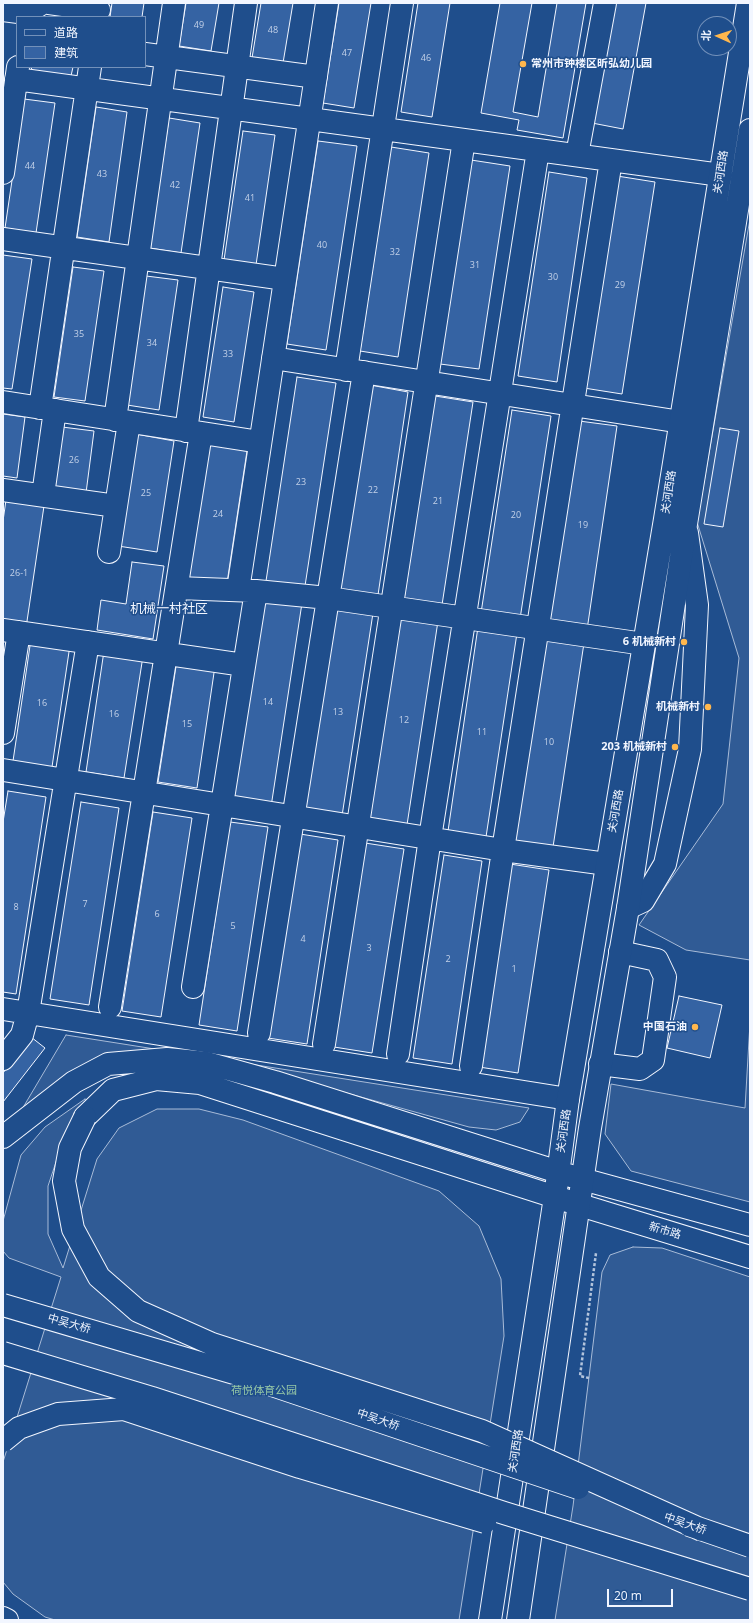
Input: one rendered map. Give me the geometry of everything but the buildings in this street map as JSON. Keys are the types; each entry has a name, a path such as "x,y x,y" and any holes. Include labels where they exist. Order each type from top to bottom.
{"main road":[{"path":"49,3 99,10"},
{"path":"109,552 116,506 122,421 138,258 174,3"},
{"path":"110,1007 177,588 209,268 246,3"},
{"path":"193,987 244,664 247,590 260,442 327,3"},
{"path":"259,1033 328,598 383,129 402,3"},
{"path":"578,155 604,3"},
{"name":"关河西路","path":"490,1620 555,1197 568,1099 681,422 748,3"},
{"path":"3,10 32,11"},
{"path":"146,54 316,76"},
{"path":"43,496 47,409 64,248 90,68"},
{"path":"3,173 17,73 87,88 720,175"},
{"name":"关河西路","path":"518,1620 580,1205 582,1179 600,1064 628,908 686,524 750,130"},
{"path":"324,1044 464,140"},
{"path":"398,1054 430,838 538,150"},
{"path":"471,1066 503,850 611,160"},
{"path":"3,239 285,279"},
{"path":"273,358 681,422"},
{"path":"3,402 260,442"},
{"path":"3,490 116,506"},
{"path":"628,908 643,901 665,864 690,749 697,605 686,524"},
{"path":"177,588 247,590 328,598 644,644"},
{"path":"3,733 11,631 244,664"},
{"path":"3,1059 22,1035 28,1013 88,642"},
{"path":"3,770 144,794 294,816 503,850 607,864"},
{"path":"600,1064 640,1069 653,1060 665,977 657,960 620,952"},
{"path":"3,1009 568,1099"},
{"path":"3,1136 74,1082 108,1064 167,1059 208,1063 274,1082 558,1172 750,1226"},
{"name":"新市路","path":"702,1530 482,1431 212,1344 138,1311 99,1277 73,1229 64,1181 70,1148 84,1117 113,1090 156,1080 200,1083 580,1205 750,1257"},
{"name":"中吴大桥","path":"3,1304 251,1378 750,1546"},
{"path":"3,1353 152,1398 504,1513 750,1589"},
{"path":"3,1441 19,1428 58,1414 124,1409 300,1467 560,1544 686,1569"},
{"path":"3,1618 7,1620"}],"path":[{"path":"589,1378 580,1376 596,1252"}],"shaded area":[{"path":"750,219 750,960 686,950 639,925 723,804 739,658 697,522"},
{"path":"750,1023 750,1202 631,1171 605,1134 611,1084 745,1108"},
{"path":"66,1035 529,1108 520,1122 496,1130 469,1127 296,1079 127,1056 18,1116"},
{"name":"荷悦体育公园","path":"85,1099 87,1105 66,1132 48,1186 48,1234 63,1268 97,1159 119,1128 157,1109 199,1109 243,1120 439,1191 479,1226 501,1279 504,1336 459,1620 55,1620 45,1617 13,1594 3,1582 3,1462 61,1277 9,1258 3,1251 3,1221 21,1155 45,1127"},
{"path":"633,1247 662,1248 750,1277 750,1620 555,1620 573,1506 602,1272 610,1255"}],"place":[{"name":"常州市钟楼区昕弘幼儿园","path":"523,64"},
{"name":"6 机械新村","path":"684,642"},
{"name":"机械新村","path":"708,707"},
{"name":"203 机械新村","path":"675,747"},
{"name":"中国石油","path":"695,1027"}],"district":[{"name":"机械一村社区","path":"169,609"}]}
